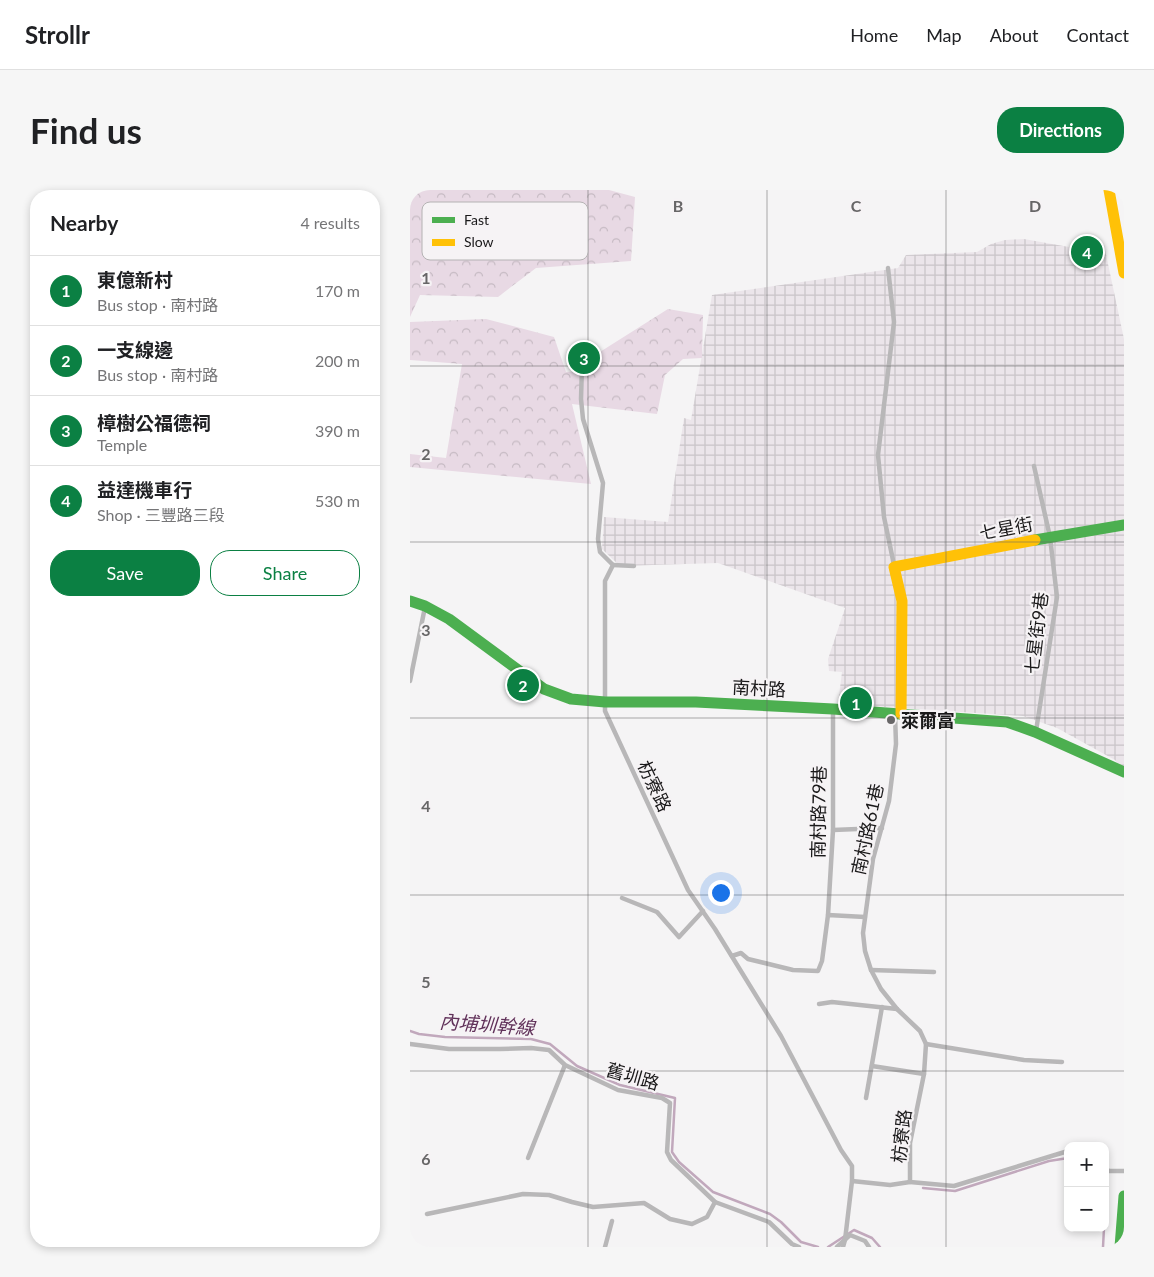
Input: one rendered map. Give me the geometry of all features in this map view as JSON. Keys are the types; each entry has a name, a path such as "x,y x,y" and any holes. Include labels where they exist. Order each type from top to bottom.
{"street":[{"path":"1109,190 1122,249 1124,272"},
{"name":"七星街","path":"894,567 1124,525"},
{"path":"894,567 902,601 898,713"},
{"name":"南村路","path":"410,601 425,606 449,619 544,689 571,699 605,702 696,702 833,709 1007,722 1035,732 1124,772"},
{"path":"1120,1247 1124,1196"}],"lane":[{"path":"888,268 894,322 878,455 884,517 894,567"},
{"path":"582,365 581,399 584,419 603,483 598,539 600,552 613,565 634,566"},
{"name":"七星街9巷","path":"1034,466 1050,537 1057,597 1035,732"},
{"name":"枋寮路","path":"613,565 606,581 605,711 688,890 732,956 781,1036 841,1150 852,1166 852,1181"},
{"path":"410,681 425,606"},
{"name":"南村路79巷","path":"732,956 741,953 748,959 793,970 818,971 822,961 828,915 833,830 833,709"},
{"name":"南村路61巷","path":"871,970 865,951 865,917 873,859 889,801 898,713"},
{"path":"833,830 882,828"},
{"path":"622,898 657,912 679,937 703,911"},
{"path":"828,915 865,917"},
{"path":"934,972 871,970 881,989 897,1009 920,1031 926,1044 1024,1060 1062,1062"},
{"path":"819,1004 832,1002 897,1009"},
{"path":"866,1098 882,1007"},
{"name":"舊圳路","path":"410,1044 449,1049 531,1048 549,1050 565,1065 618,1090 662,1098 670,1103 667,1152 671,1160 715,1202 770,1222 792,1244 799,1247"},
{"name":"枋寮路","path":"926,1044 924,1074 910,1143 910,1182 954,1186 1064,1152"},
{"path":"528,1158 565,1065"},
{"path":"872,1066 924,1074"},
{"path":"1109,1171 1124,1171"},
{"path":"843,1247 852,1181 890,1185 910,1182"},
{"path":"427,1214 523,1194 549,1195 592,1207 644,1203 670,1220 692,1224 707,1217 715,1202"},
{"path":"605,1247 612,1221"},
{"path":"837,1247 850,1235 865,1241 869,1247"}],"shaded area":[{"path":"1024,239 1069,247 1104,245 1124,339 1124,772 1115,760 1057,728 1023,716 838,704 842,672 829,671 828,659 845,608 718,563 620,566 602,549 604,517 668,522 684,418 691,420 712,295 898,268 906,255 977,252 991,244 1005,240"}],"green space":[{"path":"410,190 609,190 635,197 631,261 536,268 498,297 420,295 410,317"},
{"path":"668,309 703,315 702,358 683,359 665,375 657,414 572,404 591,484 410,467 410,454 446,458 462,364 410,360 410,322 486,319 554,337 566,372 581,371 584,362"}],"building":[{"path":"592,353 592,363 577,364 577,354"}],"waterway":[{"name":"內埔圳幹線","path":"410,1031 445,1037 531,1039 550,1044 577,1066 620,1085 675,1098 672,1152 679,1162 713,1192 770,1214 801,1242 818,1247"},
{"path":"923,1188 955,1191 1049,1161 1064,1159"},
{"name":"內埔圳幹線","path":"828,1247 854,1230 872,1238 880,1247"},
{"path":"1103,1247 1104,1232"}],"traffic: fast":[{"path":"1035,540 1124,525"},
{"path":"410,601 425,606 449,619 544,689 571,699 605,702 696,702 833,709 1007,722 1035,732 1124,772"},
{"path":"1120,1247 1124,1196"}],"traffic: slow":[{"path":"1109,190 1124,273"},
{"path":"901,714 902,601 894,567 1035,540"}],"place":[{"name":"益達機車行","path":"1087,252"},
{"name":"樟樹公福德祠","path":"584,358"},
{"name":"一支線邊","path":"523,685"},
{"name":"東億新村","path":"856,703"},
{"name":"萊爾富","path":"891,720"}]}
